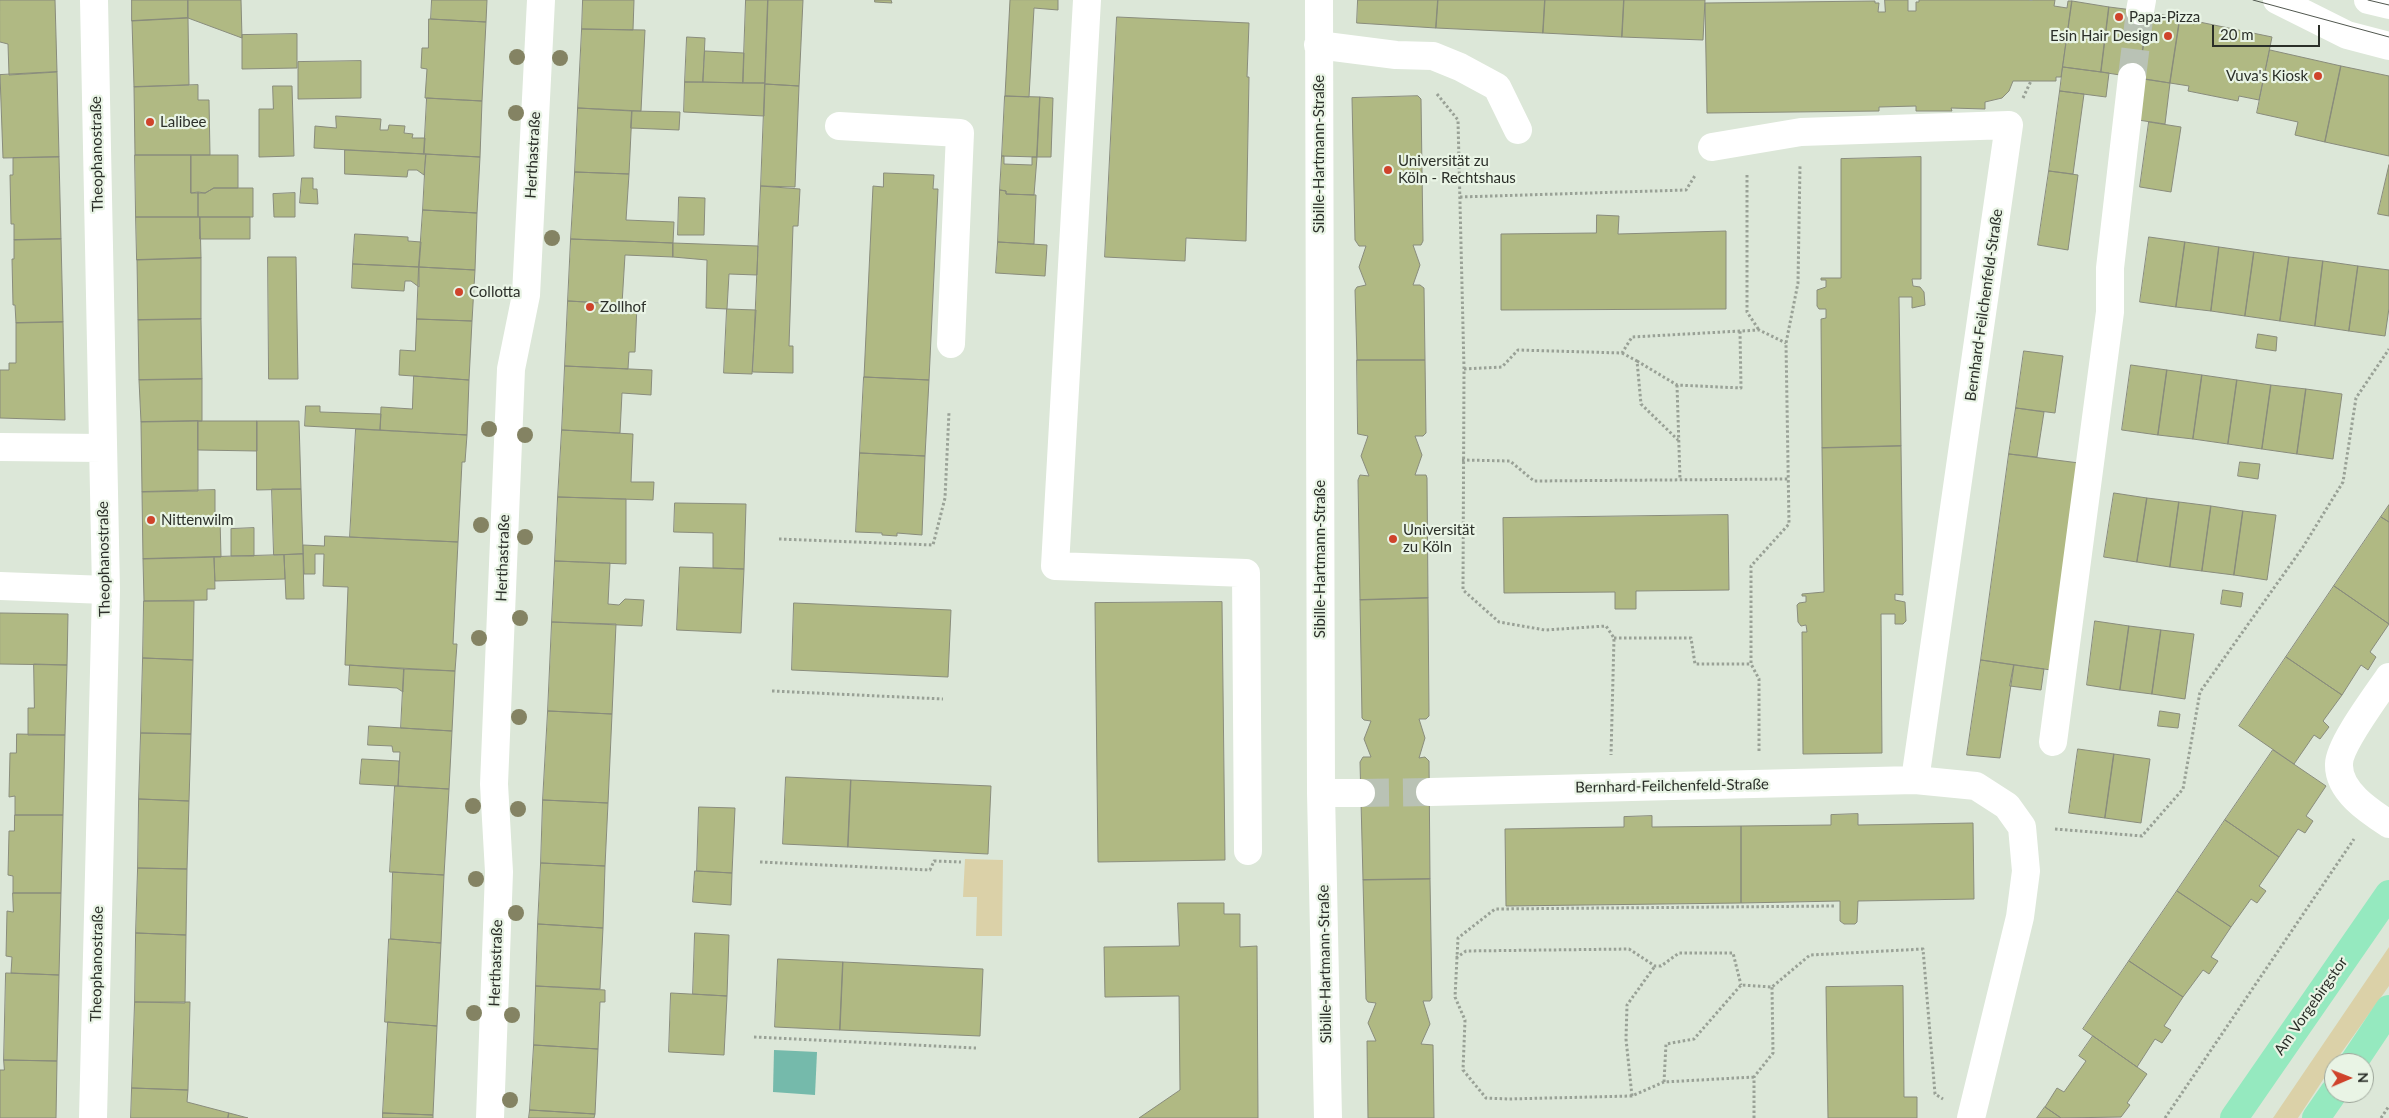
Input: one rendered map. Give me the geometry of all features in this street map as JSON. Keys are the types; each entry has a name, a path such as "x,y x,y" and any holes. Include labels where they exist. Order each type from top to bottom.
{"main road":[{"name":"Am Vorgebirgstor","path":"2234,1118 2389,894"},
{"path":"2360,1053 2389,1009"},
{"path":"2316,1118 2326,1103"}],"street":[{"name":"Theophanostraße","path":"93,1118 106,590 94,0"},
{"name":"Herthastraße","path":"490,1118 499,872 494,784 511,369 526,295 541,0"},
{"path":"1087,0 1055,566 1246,573 1248,851"},
{"name":"Sibille-Hartmann-Straße","path":"1319,0 1321,793 1328,1118"},
{"path":"2277,0 2347,35 2389,46"},
{"path":"2368,0 2389,5"},
{"path":"1318,44 1396,55 1433,56 1497,87 1518,130"},
{"path":"2053,742 2110,312 2110,268 2132,77"},
{"name":"Bernhard-Feilchenfeld-Straße","path":"1712,147 1801,132 2010,125 1915,780"},
{"path":"839,126 960,132 951,344"},
{"path":"0,447 103,448"},
{"path":"0,586 106,590"},
{"path":"2380,818 2346,789 2339,764 2351,734 2389,677"},
{"name":"Bernhard-Feilchenfeld-Straße","path":"1430,792 1915,780 1976,786 2007,806 2022,827"},
{"path":"1321,793 1360,793"},
{"path":"1971,1116 2020,917 2026,871 2022,827"}],"path":[{"path":"1433,56 1436,92 1458,120 1464,370 1462,460 1463,590 1500,622 1545,630 1606,626 1614,638 1610,788"},
{"path":"1760,784 1759,679 1751,664 1751,566 1789,524 1786,343 1798,283 1801,132"},
{"path":"1747,140 1747,312 1759,330"},
{"path":"1460,197 1686,190 1712,147"},
{"path":"1622,353 1632,337 1759,330 1786,343"},
{"path":"1464,370 1502,367 1518,350 1622,353 1677,385 1741,388 1740,331"},
{"path":"2022,827 2142,836 2183,789 2200,692 2302,547 2343,482 2356,398 2389,349"},
{"path":"1637,361 1641,404 1678,440"},
{"path":"1677,385 1680,479"},
{"path":"779,539 933,545 945,498 949,412"},
{"path":"1462,460 1510,461 1534,481 1788,479"},
{"path":"1614,638 1691,638 1696,664 1751,664"},
{"path":"772,690 943,699"},
{"path":"2165,1118 2380,818"},
{"path":"760,862 930,870 934,862 961,862"},
{"path":"1754,1077 1664,1082 1632,1096 1508,1100 1486,1098 1463,1070 1465,1020 1455,997 1458,938 1495,909 1834,906"},
{"path":"1456,958 1466,951 1629,948 1655,966 1661,966 1679,953 1734,953 1741,985"},
{"path":"1741,985 1772,987 1810,955 1923,949 1935,1094 1971,1116"},
{"path":"1632,1096 1626,1040 1626,1005 1655,966"},
{"path":"1664,1082 1666,1044 1694,1039 1741,985"},
{"path":"1754,1118 1754,1077 1773,1053 1772,987"},
{"path":"754,1037 976,1048"},
{"path":"2381,1118 2389,1106"}],"shaded area":[{"path":"965,859 1003,860 1002,936 976,936 977,897 963,897"},
{"path":"2389,947 2389,986 2341,1053 2324,1053 2324,1078 2298,1118 2273,1118"}],"water":[{"path":"774,1050 817,1052 815,1095 773,1092"}],"building":[{"path":"0,0 55,0 57,72 9,75 8,44 0,42"},
{"path":"132,0 188,0 188,18 132,21"},
{"path":"188,0 241,0 242,38 188,18"},
{"path":"432,0 487,0 486,22 431,19"},
{"path":"583,0 634,0 633,30 582,29"},
{"path":"746,0 768,0 765,83 743,83"},
{"path":"768,0 803,0 799,86 765,84"},
{"path":"875,0 891,0 892,3 875,2"},
{"path":"1010,0 1058,0 1058,10 1034,8 1029,97 1005,96"},
{"path":"1358,0 1438,0 1436,28 1357,23"},
{"path":"1438,0 1545,0 1543,33 1436,28"},
{"path":"1545,0 1624,0 1622,37 1543,33"},
{"path":"1624,0 1705,0 1703,40 1622,37"},
{"path":"1885,0 1908,0 1908,11 1916,11 1916,2 1919,2 1919,0 2055,0 2054,6 2067,8 2068,1 2072,1 2061,77 2056,77 2056,81 2013,81 2009,91 2002,98 1985,102 1985,109 1951,108 1952,111 1916,111 1916,106 1879,107 1879,111 1707,113 1705,3 1875,1 1875,3 1879,3 1878,12 1885,12"},
{"path":"2072,1 2109,7 2101,72 2063,67"},
{"path":"2109,7 2148,12 2139,78 2101,72"},
{"path":"2148,12 2180,18 2170,83 2139,78"},
{"path":"1117,17 1249,23 1246,241 1186,238 1185,261 1105,257"},
{"path":"188,18 189,85 134,87 132,21"},
{"path":"2180,18 2272,37 2259,100 2239,96 2238,101 2188,91 2189,86 2170,83"},
{"path":"429,19 486,22 482,101 425,98 427,69 421,68 422,48 428,48"},
{"path":"582,29 645,30 641,111 578,108"},
{"path":"297,34 297,68 242,69 242,35"},
{"path":"687,37 705,38 703,82 685,82"},
{"path":"2270,50 2341,66 2325,142 2295,135 2298,122 2257,113"},
{"path":"705,51 744,53 743,83 703,82"},
{"path":"361,61 361,98 298,99 298,62"},
{"path":"2341,66 2389,76 2389,156 2325,142"},
{"path":"2063,67 2109,73 2106,97 2060,91"},
{"path":"57,72 59,157 3,158 0,75"},
{"path":"2143,79 2170,83 2165,124 2138,120"},
{"path":"685,82 765,83 764,116 684,112"},
{"path":"765,84 799,86 795,187 761,186"},
{"path":"198,85 198,100 209,100 210,155 135,155 134,87"},
{"path":"273,86 292,86 294,156 259,157 259,109 273,109"},
{"path":"2060,91 2084,94 2073,174 2049,171"},
{"path":"1005,96 1040,97 1037,157 1002,156"},
{"name":"Universität zu Köln - Rechtshaus","path":"1418,96 1421,99 1423,241 1421,245 1413,245 1420,265 1413,285 1420,285 1424,288 1425,360 1357,360 1355,290 1357,287 1366,285 1359,267 1366,246 1359,246 1355,240 1352,98"},
{"path":"1040,97 1053,98 1051,157 1037,157"},
{"path":"427,98 482,101 480,157 424,154"},
{"path":"578,108 632,111 629,174 575,172"},
{"path":"632,111 680,112 679,130 631,128"},
{"path":"336,116 381,119 380,130 388,130 389,125 405,126 404,133 413,134 412,138 425,138 424,154 314,148 315,126 336,128"},
{"path":"2149,122 2181,127 2171,192 2140,187"},
{"path":"345,150 426,154 424,175 417,170 408,170 407,177 345,174"},
{"path":"426,154 480,157 477,213 423,210"},
{"path":"135,155 191,155 191,193 198,192 198,217 136,217"},
{"path":"191,155 238,155 238,188 214,188 205,193 191,193"},
{"path":"1002,156 1004,156 1004,164 1032,165 1032,157 1037,157 1034,195 1006,194 1006,191 1000,190"},
{"path":"59,157 61,239 14,240 14,224 11,224 10,175 13,175 13,158"},
{"path":"1921,157 1921,279 1912,279 1913,286 1920,287 1924,292 1925,305 1912,308 1912,297 1899,297 1901,446 1822,448 1821,319 1826,318 1826,309 1819,309 1817,306 1817,290 1826,287 1826,280 1821,280 1821,278 1841,278 1841,159"},
{"path":"2389,165 2389,216 2378,214"},
{"path":"2049,171 2078,175 2068,250 2038,245"},
{"path":"575,172 629,174 626,220 674,222 673,243 571,239"},
{"path":"884,173 934,175 933,189 938,189 929,380 864,377 873,186 883,187"},
{"path":"302,178 313,178 313,189 317,189 318,204 300,203"},
{"path":"761,186 800,189 798,226 793,226 789,346 793,346 793,373 753,372"},
{"path":"214,188 253,188 253,217 198,217 198,192 205,193"},
{"path":"1000,190 1006,191 1006,194 1036,195 1034,244 998,242"},
{"path":"295,193 295,217 274,217 273,194"},
{"path":"679,197 705,198 704,235 678,235"},
{"path":"423,210 477,213 475,270 419,267"},
{"path":"1597,215 1619,216 1618,234 1726,231 1726,309 1501,310 1501,234 1596,233"},
{"path":"136,217 200,217 201,258 137,260"},
{"path":"200,217 250,217 250,239 200,239"},
{"path":"355,234 408,237 408,241 421,242 419,267 353,264"},
{"path":"2149,237 2185,242 2176,307 2140,302"},
{"path":"61,239 63,322 16,323 15,305 13,305 12,259 14,259 14,240"},
{"path":"571,239 673,243 673,257 625,255 622,304 568,301"},
{"path":"998,242 1047,245 1045,276 996,273"},
{"path":"2185,242 2219,247 2211,311 2176,307"},
{"path":"673,243 758,246 757,275 729,274 727,309 706,308 707,260 673,257"},
{"path":"2219,247 2254,252 2245,316 2211,311"},
{"path":"2254,252 2289,257 2280,321 2245,316"},
{"path":"268,257 296,257 298,379 269,379"},
{"path":"2289,257 2323,261 2315,326 2280,321"},
{"path":"201,258 201,319 138,320 137,260"},
{"path":"2323,261 2358,266 2349,331 2315,326"},
{"path":"353,264 419,267 419,287 411,281 405,281 404,291 352,288"},
{"path":"2358,266 2389,270 2389,308 2385,336 2349,331"},
{"path":"419,267 475,270 472,321 417,319"},
{"path":"568,301 637,305 635,352 629,352 628,369 565,366"},
{"path":"727,309 756,310 752,374 724,373"},
{"path":"201,319 202,379 139,380 138,320"},
{"path":"417,319 472,321 469,380 399,375 400,350 415,351"},
{"path":"63,322 65,420 0,418 0,370 9,370 9,363 16,363 16,323"},
{"path":"2258,334 2277,337 2276,351 2256,348"},
{"path":"2024,351 2063,356 2055,413 2016,408"},
{"name":"Universität zu Köln","path":"1357,360 1425,360 1426,433 1423,436 1415,436 1422,455 1415,475 1426,475 1427,478 1428,598 1360,600 1358,480 1360,475 1369,476 1361,456 1368,436 1358,434"},
{"path":"2131,365 2167,370 2158,435 2122,430"},
{"path":"565,366 652,370 651,395 622,393 620,433 562,430"},
{"path":"2167,370 2202,375 2193,439 2158,435"},
{"path":"2202,375 2237,380 2228,444 2193,439"},
{"path":"414,376 469,380 467,435 380,430 381,407 412,409"},
{"path":"864,377 929,380 925,456 860,453"},
{"path":"202,379 202,421 141,422 139,380"},
{"path":"2237,380 2271,385 2262,449 2228,444"},
{"path":"2271,385 2306,389 2297,454 2262,449"},
{"path":"2306,389 2342,394 2333,459 2297,454"},
{"path":"306,406 320,406 320,412 381,414 380,430 305,426"},
{"path":"2016,408 2044,412 2037,457 2009,454"},
{"path":"198,421 198,491 142,492 141,422"},
{"path":"198,421 257,421 257,451 198,450"},
{"path":"257,421 299,421 301,489 257,490"},
{"path":"356,429 467,435 465,462 462,462 458,542 350,537"},
{"path":"562,430 633,434 631,482 654,482 653,500 558,497"},
{"path":"1901,446 1903,595 1895,594 1895,600 1905,602 1906,621 1903,624 1895,624 1895,614 1881,614 1882,753 1803,754 1802,632 1807,632 1806,625 1801,626 1798,622 1797,605 1806,602 1806,596 1802,596 1802,594 1824,592 1822,448"},
{"path":"860,453 925,456 922,535 897,533 897,536 882,535 882,533 856,532"},
{"path":"2009,454 2079,463 2051,670 1981,660"},
{"path":"2240,462 2260,464 2258,479 2238,476"},
{"path":"272,489 301,489 303,554 274,555"},
{"path":"215,490 215,518 220,518 221,557 143,559 142,492"},
{"path":"2114,493 2147,498 2137,562 2104,557"},
{"path":"558,497 626,499 626,564 555,561"},
{"path":"2147,498 2179,502 2170,567 2137,562"},
{"path":"2179,502 2211,506 2202,571 2170,567"},
{"path":"675,503 746,504 744,569 713,568 713,533 674,532"},
{"path":"2389,505 2389,522 2381,517"},
{"path":"2211,506 2243,511 2234,575 2202,571"},
{"path":"2243,511 2276,515 2267,580 2234,575"},
{"path":"1728,515 1729,590 1636,591 1636,609 1615,609 1615,592 1504,593 1503,518"},
{"path":"2381,517 2389,522 2389,624 2334,586"},
{"path":"254,528 254,556 231,556 231,529"},
{"path":"325,536 458,542 453,644 457,644 455,671 345,665 348,587 323,586 324,554 315,554 315,574 304,574 303,545 324,546"},
{"path":"303,554 304,599 286,599 284,555"},
{"path":"284,555 285,579 215,581 214,557"},
{"path":"214,557 215,589 207,589 207,600 144,601 143,559"},
{"path":"555,561 610,563 608,604 619,605 625,599 644,600 642,626 552,622"},
{"path":"680,567 744,569 741,633 677,630"},
{"path":"2334,586 2389,624 2370,652 2376,657 2368,670 2361,665 2342,695 2286,657"},
{"path":"2223,590 2243,593 2241,607 2221,604"},
{"path":"1428,598 1429,716 1426,719 1419,719 1425,738 1419,758 1425,757 1429,761 1430,879 1363,880 1360,762 1363,757 1371,757 1364,739 1371,721 1362,718 1360,600"},
{"path":"144,601 194,601 193,660 143,658"},
{"path":"1222,602 1225,860 1098,862 1095,603"},
{"path":"794,603 951,610 948,677 792,670"},
{"path":"0,613 68,614 67,665 0,664"},
{"path":"2095,621 2129,626 2120,690 2087,685"},
{"path":"552,622 616,624 612,714 548,711"},
{"path":"2129,626 2161,630 2152,694 2120,690"},
{"path":"2161,630 2194,634 2185,699 2152,694"},
{"path":"2286,657 2342,695 2323,721 2329,727 2320,739 2314,735 2294,764 2239,726"},
{"path":"143,658 193,660 191,734 141,733"},
{"path":"1981,660 2014,665 2000,758 1967,755"},
{"path":"34,664 67,665 65,735 28,735 28,708 34,708"},
{"path":"350,665 404,669 403,692 397,688 349,685"},
{"path":"2014,665 2044,669 2041,690 2010,686"},
{"path":"404,669 455,671 452,731 401,728"},
{"path":"548,711 612,714 608,803 543,800"},
{"path":"2160,711 2180,714 2178,728 2158,726"},
{"path":"369,726 452,731 449,789 398,786 400,752 393,752 392,746 368,745"},
{"path":"141,733 191,734 189,801 139,799"},
{"path":"17,734 65,735 63,815 15,815 15,796 9,797 10,753 16,753"},
{"path":"2078,749 2114,754 2105,818 2069,813"},
{"path":"2273,750 2326,786 2306,816 2313,821 2305,833 2298,829 2279,857 2225,820"},
{"path":"2114,754 2150,759 2141,823 2105,818"},
{"path":"362,759 399,761 398,786 360,784"},
{"path":"786,777 851,780 848,847 783,844"},
{"path":"851,780 991,786 988,854 848,847"},
{"path":"395,786 449,789 444,875 390,872"},
{"path":"139,799 189,801 187,869 138,868"},
{"path":"543,800 608,803 605,866 541,863"},
{"path":"699,807 735,808 732,873 697,871"},
{"path":"1858,814 1858,825 1973,823 1974,899 1858,901 1857,922 1855,924 1844,924 1840,921 1840,901 1741,903 1741,826 1831,825 1831,815"},
{"path":"15,815 63,815 61,893 13,893 13,876 8,875 9,831 14,831"},
{"path":"1652,816 1652,827 1741,826 1741,903 1506,906 1505,829 1624,827 1624,817"},
{"path":"2225,820 2279,857 2259,886 2266,891 2257,903 2251,899 2231,927 2177,891"},
{"path":"541,863 605,866 603,928 538,924"},
{"path":"138,868 187,869 186,935 136,933"},
{"path":"695,871 732,873 731,905 693,902"},
{"path":"393,872 444,875 441,943 391,939"},
{"path":"1430,879 1432,998 1430,1001 1423,1001 1430,1024 1421,1044 1433,1045 1434,1118 1368,1118 1367,1041 1376,1041 1368,1023 1376,1003 1368,1002 1366,999 1363,880"},
{"path":"2177,891 2231,927 2211,957 2218,961 2209,974 2203,970 2183,997 2129,961"},
{"path":"13,893 61,893 59,975 11,973 12,957 6,956 7,911 13,912"},
{"path":"1178,903 1224,903 1224,914 1240,914 1240,947 1257,946 1258,1118 1139,1118 1180,1090 1179,996 1105,997 1104,947 1179,946"},
{"path":"538,924 603,928 600,989 536,986"},
{"path":"136,933 186,935 185,1003 135,1002"},
{"path":"695,933 729,935 727,996 693,994"},
{"path":"389,939 441,943 437,1026 385,1022"},
{"path":"778,959 843,962 840,1030 775,1027"},
{"path":"2129,961 2183,997 2164,1026 2171,1030 2162,1043 2155,1039 2137,1067 2083,1029"},
{"path":"843,962 983,969 980,1036 840,1030"},
{"path":"6,973 59,975 57,1061 4,1060"},
{"path":"536,986 605,990 605,1002 600,1002 598,1049 534,1045"},
{"path":"1903,986 1904,1097 1917,1097 1917,1118 1828,1118 1826,987"},
{"path":"671,993 727,996 724,1055 669,1052"},
{"path":"135,1002 190,1002 188,1090 132,1088"},
{"path":"388,1022 437,1026 433,1115 383,1113"},
{"path":"2093,1036 2147,1074 2127,1103 2130,1105 2121,1117 2061,1118 2045,1107 2057,1088 2064,1092 2086,1061 2079,1056"},
{"path":"534,1045 598,1049 595,1114 530,1110"},
{"path":"4,1060 57,1061 56,1118 0,1118 0,1070 4,1070"},
{"path":"132,1088 188,1090 187,1102 229,1113 228,1118 131,1118"},
{"path":"2045,1107 2061,1118 2037,1118"},
{"path":"530,1110 595,1114 594,1118 529,1118"},
{"path":"229,1113 248,1118 228,1118"},
{"path":"383,1113 433,1115 433,1118 383,1118"}],"tunnel":[{"path":"2132,77 2140,11"},
{"path":"1361,793 1430,792"}],"tram line":[{"path":"2253,0 2389,37"},
{"path":"2368,0 2389,5"}],"place":[{"name":"Papa-Pizza","path":"2119,17"},
{"name":"Esin Hair Design","path":"2168,36"},
{"name":"Vuva's Kiosk","path":"2318,76"},
{"name":"Lalibee","path":"150,122"},
{"name":"Universität zu Köln - Rechtshaus","path":"1388,170"},
{"name":"Collotta","path":"459,292"},
{"name":"Zollhof","path":"590,307"},
{"name":"Nittenwilm","path":"151,520"},
{"name":"Universität zu Köln","path":"1393,539"}]}
